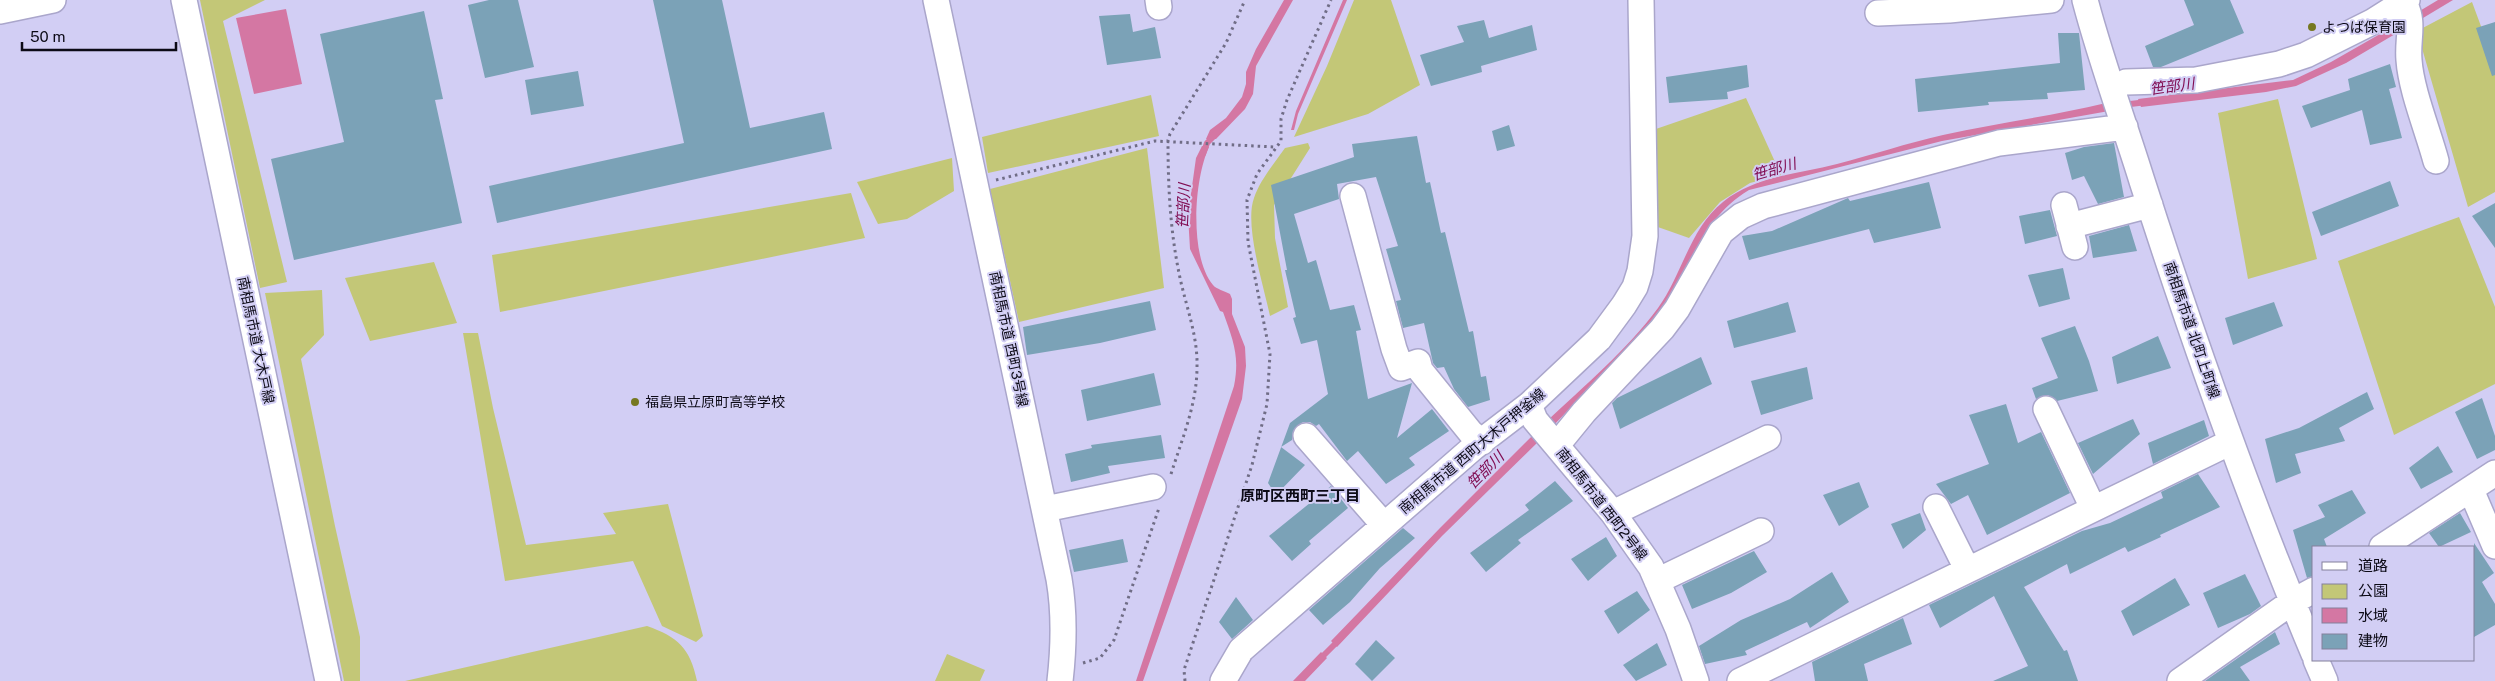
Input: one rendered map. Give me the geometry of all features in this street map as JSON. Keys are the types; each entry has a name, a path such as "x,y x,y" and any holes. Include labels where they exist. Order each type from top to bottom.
{"street":[{"path":"0,11 53,0"},
{"name":"南相馬市道 大木戸線","path":"184,0 328,681"},
{"name":"南相馬市道 西町3号線","path":"936,0 1064,606 1061,672"},
{"name":"南相馬市道 西町大木戸押釜線","path":"1223,681 1241,650 1482,442 1532,413 1599,339 1624,305 1635,287 1640,271 1645,215 1641,0"},
{"path":"1878,13 1949,10 2051,0"},
{"name":"南相馬市道 北町上町線","path":"2085,0 2119,86 2124,125 2231,442 2312,649"},
{"path":"2119,86 2196,80 2279,64 2306,55 2406,11 2408,58 2436,161"},
{"path":"1554,442 1662,330 1677,309 1721,232 1741,216 1763,206 1999,143 2124,125"},
{"path":"1352,196 1394,349 1401,368 1418,362 1420,370 1471,433 1482,442"},
{"path":"2069,226 2150,205"},
{"path":"2046,408 2093,508"},
{"name":"南相馬市道 西町2号線","path":"1532,413 1613,512 1651,567 1696,681"},
{"path":"1306,436 1384,526"},
{"path":"1613,512 1768,438"},
{"path":"1740,681 2231,442"},
{"path":"2384,546 2495,474"},
{"path":"2470,490 2495,546"},
{"path":"1045,510 1157,494"},
{"path":"1936,507 1967,570"},
{"path":"1657,581 1761,531"},
{"path":"2180,681 2292,602 2312,591"},
{"path":"2316,661 2325,681"}],"path":[{"path":"1061,672 1078,664 1100,658 1114,640 1157,494 1168,483 1195,397 1197,352 1179,276 1171,226 1168,140 1226,44 1245,0"},
{"path":"1185,681 1184,670 1252,465 1267,404 1270,354 1248,242 1247,200 1256,174 1281,141 1281,120 1295,79 1331,0"},
{"path":"976,185 1155,141 1168,140 1276,147"}],"green space":[{"path":"200,0 265,0 223,21 287,282 260,288"},
{"path":"1354,0 1391,0 1420,85 1368,114 1294,137 1327,66"},
{"path":"2472,2 2495,64 2495,192 2468,207 2417,31"},
{"path":"1151,95 1159,136 988,173 982,137"},
{"path":"1746,98 1781,175 1750,183 1720,202 1689,238 1655,226 1653,130"},
{"path":"2278,99 2317,259 2248,279 2218,113"},
{"path":"1308,143 1310,148 1274,205 1275,238 1288,307 1270,316 1253,240 1251,224 1254,198 1264,178 1285,148"},
{"path":"1147,148 1164,288 1019,322 990,189"},
{"path":"952,158 954,191 907,219 878,224 857,182"},
{"path":"851,193 865,238 500,312 492,255"},
{"path":"2459,217 2495,307 2495,384 2394,435 2338,261"},
{"path":"434,262 457,323 370,341 345,278"},
{"path":"322,290 324,335 301,359 360,637 360,681 344,681 265,293"},
{"path":"463,333 478,333 493,408 526,545 616,534 603,513 668,504 703,636 696,642 662,626 633,561 505,581"},
{"path":"647,626 667,635 681,645 691,660 697,681 405,681"},
{"path":"947,654 985,670 980,681 935,681"}],"water":[{"path":"1284,0 1293,0 1256,66 1253,94 1245,109 1216,139 1206,139 1210,130 1226,118 1242,97 1246,84 1246,72 1256,49"},
{"path":"1343,0 1347,0 1298,114 1294,130 1291,130 1296,111"},
{"path":"2438,0 2453,0 2418,21 2418,12"},
{"path":"286,9 302,84 254,94 236,18"},
{"path":"2401,22 2402,30 2346,63 2296,86 2266,92 2141,107 2138,99 2293,80 2331,62"},
{"path":"2106,103 2109,111 1942,141 1749,190 1732,202 1719,215 1699,245 1672,295 1636,342 1552,427 1546,422 1605,367 1646,323 1658,308 1674,281 1702,225 1723,202 1735,193 1777,177 1837,164 1930,138"},
{"path":"1202,146 1209,147 1204,161 1197,197 1197,237 1200,256 1205,272 1213,285 1230,294 1232,299 1232,314 1245,347 1246,366 1242,399 1143,681 1136,681 1234,386 1236,375 1236,357 1230,331 1223,312 1220,311 1190,249 1188,215 1196,158"},
{"path":"1536,432 1541,439 1442,536 1337,647 1331,641"},
{"path":"1321,652 1327,658 1305,681 1293,681"}],"building":[{"path":"489,0 518,0 534,67 485,78 468,5"},
{"path":"653,0 722,0 750,128 824,112 832,149 497,223 489,186 684,143"},
{"path":"2184,0 2230,0 2244,33 2161,67 2153,67 2145,46 2194,25"},
{"path":"424,11 443,99 435,100 462,223 294,260 271,159 344,142 320,34"},
{"path":"1130,14 1133,32 1155,27 1161,58 1107,65 1099,16"},
{"path":"1484,20 1489,38 1532,25 1537,50 1481,66 1482,72 1431,86 1420,55 1464,42 1457,26"},
{"path":"2495,22 2495,75 2492,76 2476,28"},
{"path":"2058,33 2079,33 2085,90 2047,93 2048,99 1988,102 1989,105 1918,112 1915,79 2060,63"},
{"path":"2390,64 2396,87 2389,89 2402,138 2370,145 2362,110 2311,128 2302,106 2350,90 2348,79"},
{"path":"1747,65 1749,87 1727,92 1728,99 1669,103 1666,77"},
{"path":"578,71 584,106 531,115 525,80"},
{"path":"1509,125 1515,146 1497,151 1492,131"},
{"path":"1417,136 1426,183 1430,182 1441,233 1445,232 1469,332 1473,331 1481,377 1486,376 1490,400 1468,407 1454,389 1444,367 1437,368 1433,363 1424,323 1403,328 1396,301 1401,300 1386,249 1398,246 1376,177 1337,184 1339,199 1294,214 1308,263 1316,260 1330,310 1354,305 1361,330 1356,331 1368,399 1412,383 1397,438 1432,409 1449,431 1409,458 1415,465 1386,484 1358,451 1347,461 1319,424 1316,426 1310,422 1303,422 1293,431 1292,440 1281,447 1290,423 1328,394 1317,340 1301,344 1293,318 1296,317 1285,270 1287,270 1271,185 1354,157 1352,144"},
{"path":"2114,143 2124,197 2098,204 2084,176 2072,180 2065,153 2084,147"},
{"path":"2390,181 2399,206 2321,236 2312,212"},
{"path":"1929,182 1941,228 1874,243 1869,229 1749,260 1742,236 1772,231 1848,198 1850,201"},
{"path":"2495,203 2495,248 2472,216"},
{"path":"2050,210 2057,236 2025,244 2019,216"},
{"path":"2129,225 2137,251 2093,258 2089,236"},
{"path":"2063,268 2070,299 2039,307 2028,275"},
{"path":"1150,301 1156,330 1100,343 1027,355 1023,327"},
{"path":"1788,302 1796,332 1734,348 1727,321"},
{"path":"2274,302 2283,326 2233,345 2225,318"},
{"path":"2075,326 2089,361 2098,391 2057,401 2048,395 2036,399 2032,388 2058,378 2041,338"},
{"path":"2158,336 2171,368 2117,384 2112,357"},
{"path":"1701,357 1712,384 1620,429 1612,403 1617,398"},
{"path":"1807,367 1813,399 1761,415 1751,381"},
{"path":"1154,373 1161,405 1087,421 1081,390"},
{"path":"2367,392 2374,409 2339,428 2345,441 2295,454 2301,473 2276,483 2265,439 2299,428"},
{"path":"2482,398 2495,436 2495,450 2477,459 2455,412"},
{"path":"2006,404 2018,443 2041,432 2070,493 1987,535 1968,495 1951,504 1936,484 1989,464 1969,415"},
{"path":"2133,419 2140,434 2093,474 2078,443"},
{"path":"2204,420 2209,436 2153,464 2148,443"},
{"path":"1161,435 1165,458 1108,466 1110,473 1071,482 1065,454 1092,448 1091,445"},
{"path":"2438,446 2453,472 2421,489 2409,468"},
{"path":"1281,447 1305,465 1276,495 1268,483"},
{"path":"2198,474 2220,507 2128,552 2125,547 2070,574 2067,564 2024,587 2064,651 2067,650 2078,681 1993,681 2028,666 1994,596 1940,628 1929,605 2082,531 2110,523 2163,498 2161,492"},
{"path":"1555,481 1573,501 1518,540 1521,543 1486,572 1470,553 1529,510 1525,505"},
{"path":"1859,482 1869,507 1839,526 1823,495"},
{"path":"1331,486 1348,508 1309,541 1311,544 1292,561 1269,536"},
{"path":"2352,490 2366,513 2324,539 2327,546 2312,546 2312,577 2307,578 2293,530 2325,517 2318,505"},
{"path":"1920,513 1926,530 1903,549 1891,524"},
{"path":"2460,513 2471,532 2441,546 2438,546 2429,533"},
{"path":"1403,528 1415,538 1380,568 1350,602 1323,625 1309,610"},
{"path":"1606,537 1617,556 1588,581 1571,559"},
{"path":"1123,539 1128,562 1074,572 1069,550"},
{"path":"2474,543 2494,573 2482,582 2495,604 2495,625 2475,636 2475,546"},
{"path":"1754,551 1767,572 1731,593 1692,609 1682,585"},
{"path":"1832,572 1849,602 1810,628 1807,622 1745,651 1747,655 1705,664 1699,646 1741,620 1790,599"},
{"path":"2245,574 2261,606 2250,614 2218,628 2203,593"},
{"path":"2175,578 2190,605 2133,636 2121,611"},
{"path":"1637,591 1650,610 1618,634 1604,611"},
{"path":"1236,597 1253,620 1232,639 1219,622"},
{"path":"1903,618 1912,644 1864,664 1868,681 1815,681 1812,662"},
{"path":"2275,632 2280,644 2240,667 2250,681 2205,681"},
{"path":"1376,640 1395,658 1372,681 1355,664"},
{"path":"1657,643 1667,665 1636,681 1623,665"}],"waterway":[{"name":"笹部川","path":"2122,105 2147,102"},
{"name":"笹部川","path":"1203,154 1207,143 1216,134"},
{"name":"笹部川","path":"1319,660 1340,639"}],"place":[{"name":"よつば保育園","path":"2312,27"},
{"name":"福島県立原町高等学校","path":"635,402"}],"district":[{"name":"原町区西町三丁目","path":"1300,495"}]}
